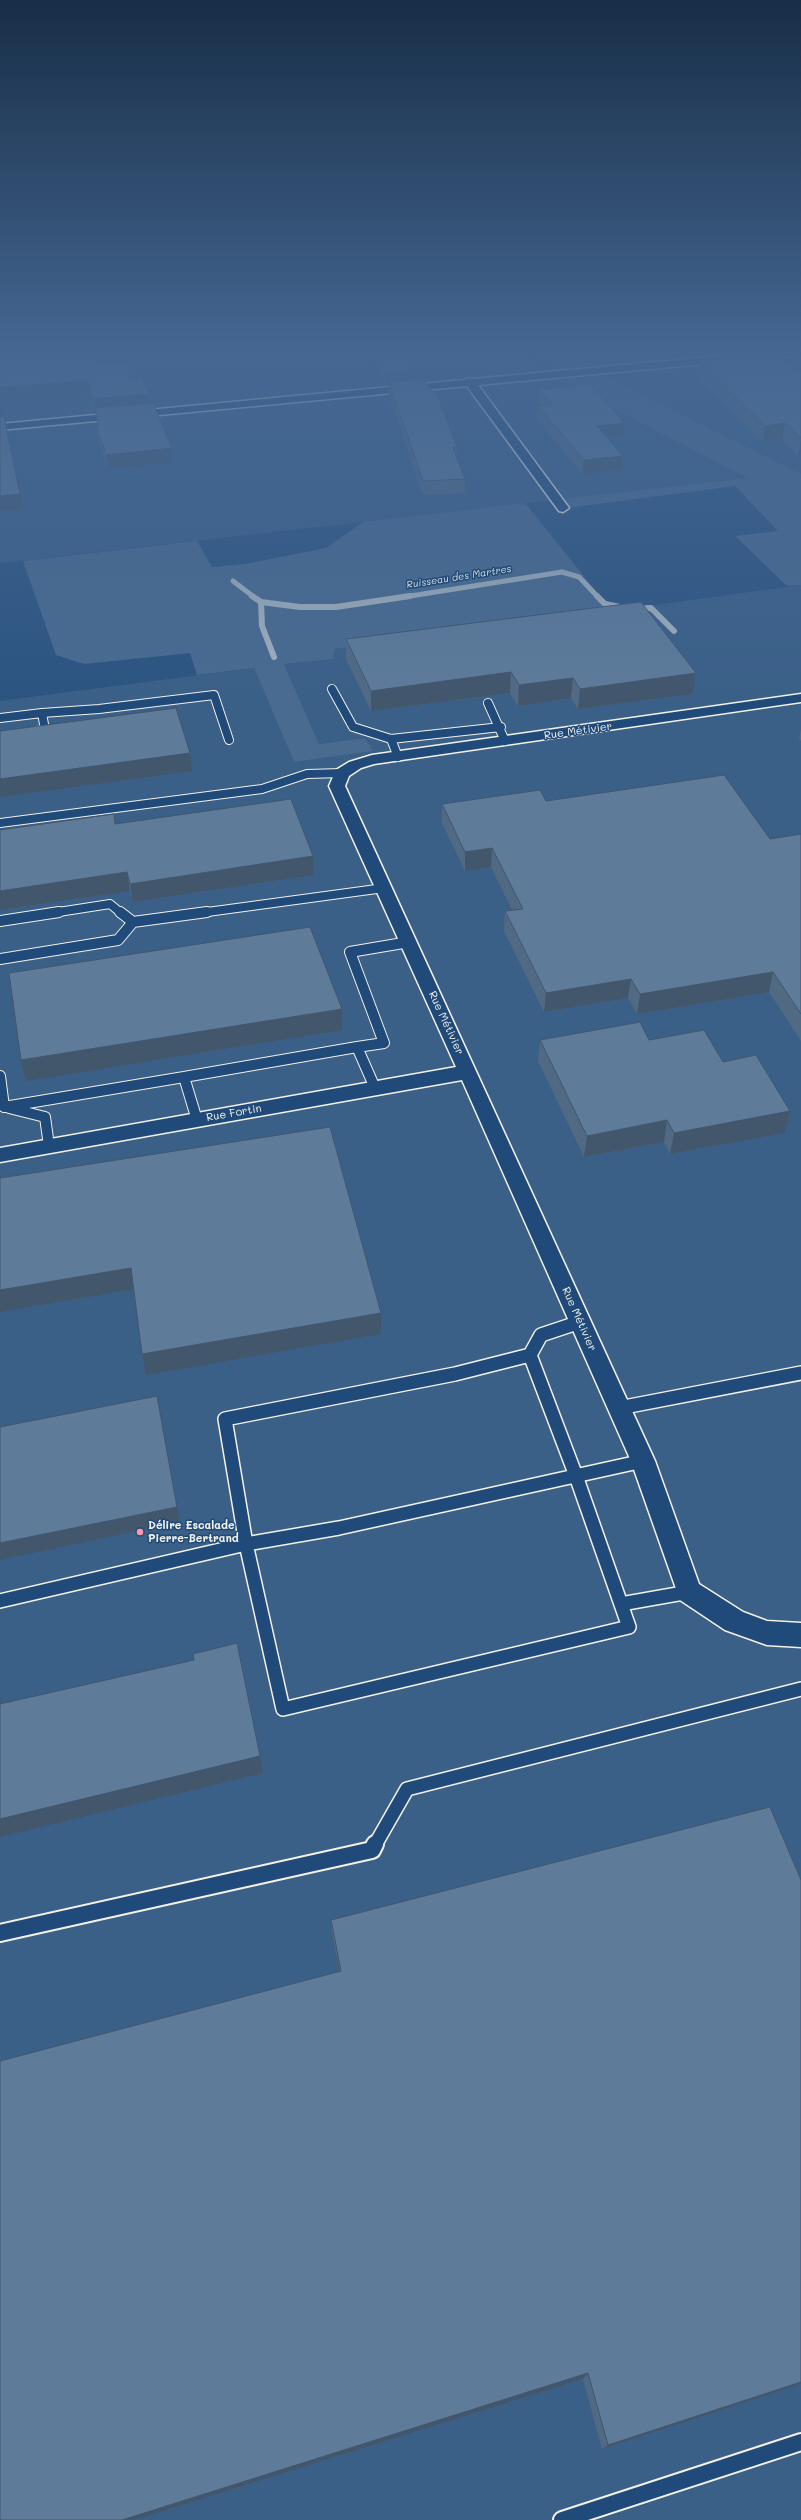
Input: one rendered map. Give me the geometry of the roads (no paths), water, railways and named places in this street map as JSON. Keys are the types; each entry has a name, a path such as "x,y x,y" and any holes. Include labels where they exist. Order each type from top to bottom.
{"street":[{"path":"533,468 563,508"},
{"name":"Rue Métivier","path":"689,1592 643,1461 468,1072 337,786 342,773 355,765 503,734 801,698"},
{"name":"Rue Fortin","path":"0,1155 468,1072"},
{"path":"689,1592 734,1621 767,1633 801,1634"}],"lane":[{"path":"332,689 353,727 391,739 503,734 488,703"},
{"path":"0,718 99,709 214,695 229,740"},
{"path":"30,732 45,730 42,713"},
{"path":"391,739 398,757"},
{"path":"0,823 262,789 307,774 342,773"},
{"path":"0,959 118,940 133,922 384,888"},
{"path":"0,921 110,904 133,922"},
{"path":"2,1108 384,1043 350,952 409,942"},
{"path":"357,1047 375,1088"},
{"path":"0,1076 2,1108"},
{"path":"184,1078 196,1120"},
{"path":"2,1108 45,1117 49,1146"},
{"path":"530,1355 576,1476 629,1627 283,1710 246,1544 225,1420 448,1375 530,1355 541,1335 580,1322"},
{"path":"619,1408 801,1373"},
{"path":"0,1601 246,1544 339,1528 643,1461"},
{"path":"621,1604 689,1592"},
{"path":"0,1933 372,1850 407,1789 801,1689"},
{"path":"562,2520 801,2442"}],"waterway":[{"name":"Ruisseau des Martres","path":"404,597 562,572 579,577 598,597"},
{"name":"Ruisseau des Martres","path":"233,581 254,597"},
{"name":"Ruisseau des Martres","path":"252,596 261,602"},
{"name":"Ruisseau des Martres","path":"261,602 300,607 336,607 410,596"},
{"name":"Ruisseau des Martres","path":"598,597 605,604 630,609 651,608 674,631"},
{"path":"261,602 262,626 274,657"}],"place":[{"name":"Délire Escalade Pierre-Bertrand","path":"140,1532"}]}
